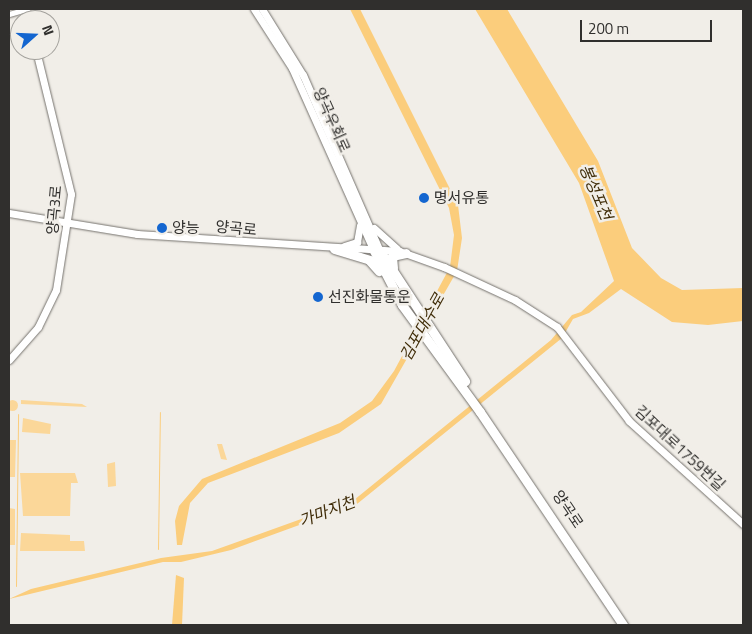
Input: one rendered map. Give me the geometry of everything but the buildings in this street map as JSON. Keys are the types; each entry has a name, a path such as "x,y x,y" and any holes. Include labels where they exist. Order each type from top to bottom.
{"highway":[{"path":"334,249 369,260 428,342 470,393"},
{"path":"376,249 402,305"},
{"path":"376,249 432,332 470,393"},
{"path":"398,284 390,259 403,252"},
{"name":"양곡로","path":"470,393 617,612"},
{"path":"617,612 621,625"},
{"path":"617,612 629,625"}],"street":[{"path":"9,14 26,9"},
{"name":"양곡우회로","path":"254,9 292,68 355,208 376,249"},
{"name":"양곡우회로","path":"262,9 303,75 367,218 376,249"},
{"name":"양곡3로","path":"9,360 31,335 52,299 68,223 70,177 39,60"},
{"path":"334,249 360,238 355,208"},
{"name":"양곡로","path":"9,213 137,234 334,249 376,249"},
{"path":"367,218 387,244 403,252"},
{"path":"376,249 403,252"},
{"name":"김포대로1759번길","path":"403,252 458,273 515,300 557,327 568,338 629,421 743,524"}],"shaded area":[{"path":"10,400 14,400 17,405 16,409 10,410 7,407 7,403"},
{"path":"21,400 82,404 87,407 21,404"},
{"path":"23,418 51,424 50,434 22,432"},
{"path":"9,440 16,440 15,477 9,477"},
{"path":"217,444 222,444 227,460 221,459"},
{"path":"115,462 116,486 108,487 107,464"},
{"path":"20,473 75,473 78,483 71,483 70,516 23,516"},
{"path":"9,508 15,509 15,545 9,545"},
{"path":"21,533 70,535 70,541 84,541 85,551 20,551"}],"water":[{"name":"김포대수로","path":"350,9 360,9 458,205 462,238 457,271 381,404 339,433 208,483 190,503 182,545 177,545 175,521 179,506 202,479 340,423 372,401 394,371 450,267 454,235 449,208"},
{"path":"475,9 507,9 598,161 632,248 661,278 682,290 743,288 743,321 708,325 672,322 621,289 589,313 573,319 562,338 357,504 231,550 181,562 163,562 9,599 31,589 161,558 212,551 354,500 551,340 572,315 581,312 614,281 579,183"},
{"path":"176,575 184,578 182,625 172,625"}],"waterway":[{"path":"158,549 160,412"},
{"path":"16,586 18,414"}],"place":[{"name":"명서유통","path":"424,198"},
{"name":"양능","path":"162,228"},
{"name":"선진화물통운","path":"318,297"}],"water label":[{"name":"봉성포천","path":"596,192"},
{"name":"가마지천","path":"327,511"}]}
